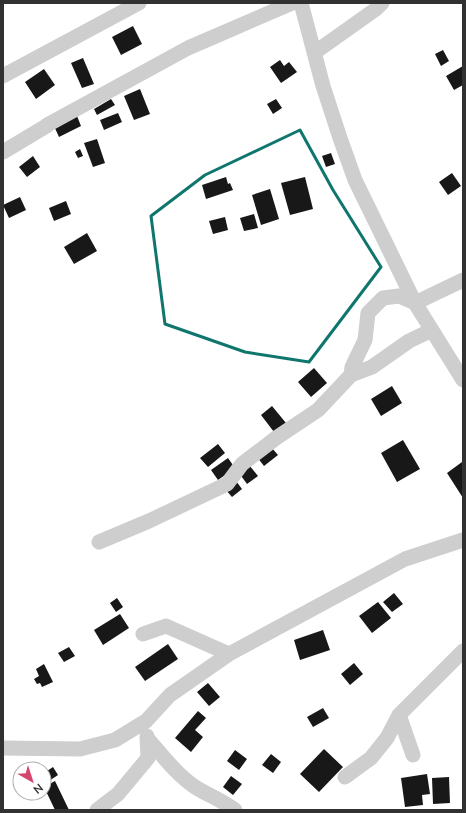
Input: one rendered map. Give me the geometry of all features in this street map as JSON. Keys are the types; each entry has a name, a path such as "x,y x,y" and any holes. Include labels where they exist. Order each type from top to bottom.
{"street":[{"path":"3,76 139,3"},
{"path":"3,152 48,125 47,124 188,48 292,3"},
{"path":"301,3 314,53 340,138 355,180 415,303 463,380"},
{"path":"314,53 376,9 382,3"},
{"path":"351,375 352,367 365,340 368,313 383,298 399,296 415,303 463,280"},
{"path":"99,542 227,484 242,464 276,438 318,410 351,375 372,367 409,341 432,330"},
{"path":"3,748 80,749 115,740 146,721 170,695 229,654 405,559 463,540"},
{"path":"143,634 166,626 229,654"},
{"path":"345,777 371,758 387,738 400,715 463,651"},
{"path":"400,715 413,755"},
{"path":"97,810 118,794 148,758 146,721"},
{"path":"147,738 178,773 195,787 229,805 235,810"}],"highlighted area":[{"path":"300,130 333,190 381,267 309,362 245,352 165,324 151,216 205,175"}],"building":[{"path":"133,26 142,44 121,55 112,37"},
{"path":"443,50 449,61 441,66 435,54"},
{"path":"83,58 94,84 82,88 71,63"},
{"path":"280,60 284,66 289,62 297,72 281,83 270,67"},
{"path":"463,66 463,85 454,90 446,76"},
{"path":"44,69 55,85 36,99 25,82"},
{"path":"140,89 150,114 134,120 124,96"},
{"path":"111,99 115,105 97,115 94,109"},
{"path":"276,99 282,108 273,114 267,104"},
{"path":"118,113 122,122 104,130 100,120"},
{"path":"77,116 81,126 59,137 54,126"},
{"path":"97,139 105,163 93,167 84,143"},
{"path":"80,149 83,156 78,158 75,152"},
{"path":"331,153 335,164 326,167 322,156"},
{"path":"33,156 40,167 27,177 19,167"},
{"path":"452,173 461,186 448,195 439,182"},
{"path":"226,177 228,184 230,183 233,190 206,199 202,185"},
{"path":"305,177 313,209 290,215 281,183"},
{"path":"270,189 279,219 261,225 252,195"},
{"path":"20,197 26,210 9,218 3,205"},
{"path":"66,201 71,214 54,221 49,208"},
{"path":"254,214 258,228 244,231 240,218"},
{"path":"225,217 228,230 213,234 209,221"},
{"path":"87,233 97,251 74,264 64,247"},
{"path":"314,368 327,383 311,397 298,382"},
{"path":"392,386 402,403 381,416 371,399"},
{"path":"272,406 286,423 274,432 261,415"},
{"path":"403,440 420,469 397,482 381,453"},
{"path":"218,444 225,453 208,467 200,458"},
{"path":"271,447 278,455 264,466 257,457"},
{"path":"228,458 235,468 218,480 211,470"},
{"path":"462,462 463,463 463,498 447,473"},
{"path":"249,465 258,476 247,484 239,473"},
{"path":"236,481 242,489 232,497 225,489"},
{"path":"394,593 403,604 392,612 383,602"},
{"path":"117,598 123,607 116,612 110,603"},
{"path":"378,602 391,618 372,633 359,616"},
{"path":"120,614 129,628 103,645 94,630"},
{"path":"323,630 330,650 300,660 294,640"},
{"path":"168,644 178,659 145,681 135,667"},
{"path":"69,647 75,656 64,662 58,653"},
{"path":"354,663 363,674 350,685 341,674"},
{"path":"44,664 53,682 42,687 40,683 37,684 34,679 39,676 36,669"},
{"path":"208,683 220,697 209,706 197,692"},
{"path":"323,708 329,718 313,727 307,717"},
{"path":"198,711 206,718 195,730 203,737 191,752 175,738"},
{"path":"324,749 343,767 319,792 300,774"},
{"path":"235,750 247,759 239,770 227,761"},
{"path":"271,754 281,762 273,773 262,765"},
{"path":"52,768 58,775 52,779"},
{"path":"427,774 430,794 422,795 423,805 405,807 401,778"},
{"path":"231,776 242,784 233,795 223,787"},
{"path":"449,777 450,803 433,804 432,778"},
{"path":"55,781 69,810 55,810 51,801 52,801 52,783"}]}
